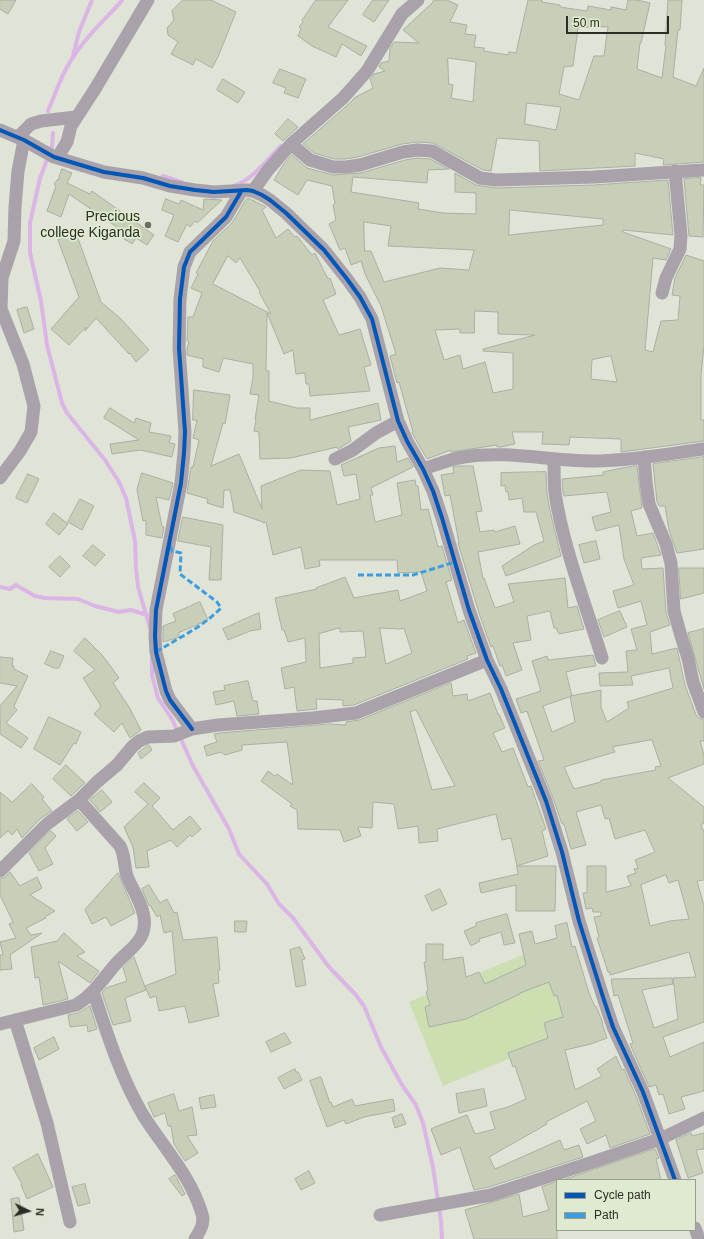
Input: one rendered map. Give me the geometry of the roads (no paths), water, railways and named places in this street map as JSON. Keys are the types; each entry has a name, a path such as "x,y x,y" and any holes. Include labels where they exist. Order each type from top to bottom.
{"street":[{"path":"56,157 67,142 71,126 76,117 95,89 148,0"},
{"path":"184,732 166,691 156,652 155,636 156,610 181,483 184,453 185,432 179,348 180,299 184,267 190,252 226,217 247,190 268,170 291,144 343,98 367,71 402,14 418,0"},
{"path":"0,478 20,451 31,432 34,406 23,364 1,309 2,278 14,241 15,207 21,139 31,124 41,121 76,117"},
{"path":"0,130 56,157 104,172 143,178 170,186 214,192 247,190 262,195 286,213 324,250 360,297 372,319 398,422 423,469 442,518 469,610 487,660 546,801 562,852 579,921 616,1034 643,1092 675,1179"},
{"path":"291,144 310,160 333,167 360,165 403,152 417,150 432,151 480,178 496,180 594,177 704,170"},
{"path":"662,293 666,278 680,249 681,235 675,171"},
{"path":"335,459 353,450 376,433 398,422"},
{"path":"423,469 464,457 492,455 528,456 590,461 617,460 704,449"},
{"path":"644,457 649,504 666,544 671,563 674,611 688,658 693,682 704,712"},
{"path":"554,459 555,491 559,516 569,554 602,658"},
{"path":"0,871 47,824 79,800 117,765 132,747 139,741 148,737 218,725 356,714 487,660"},
{"path":"0,1024 76,1005 83,1001 115,964 141,938 144,930 141,907 127,876 123,852 120,846 79,800"},
{"path":"93,991 121,1073 143,1115 189,1183 203,1215 202,1226 195,1239"},
{"path":"15,1020 47,1123 70,1222"},
{"path":"380,1215 491,1194 660,1139 704,1118"}],"waterway":[{"path":"73,56 79,32 92,0"},
{"path":"48,111 61,79 71,60 90,35 122,0"},
{"path":"53,133 52,147 40,178 30,223 30,253 41,301 47,345 62,403 67,413 105,460 119,482 126,498 135,541 138,587 150,628"},
{"path":"234,186 254,174 281,146"},
{"path":"163,176 182,182"},
{"path":"0,587 10,589 16,585 35,596 45,598 78,599 95,606 119,612 131,610 147,615"},
{"path":"152,657 152,675 158,698 172,719 193,766 229,829 239,854 267,884 279,904 293,918 329,967 355,994 364,1006 381,1047 402,1085 416,1105 423,1123 433,1167 441,1221 442,1239"}],"place":[{"name":"Precious college Kiganda","path":"148,225"}]}
